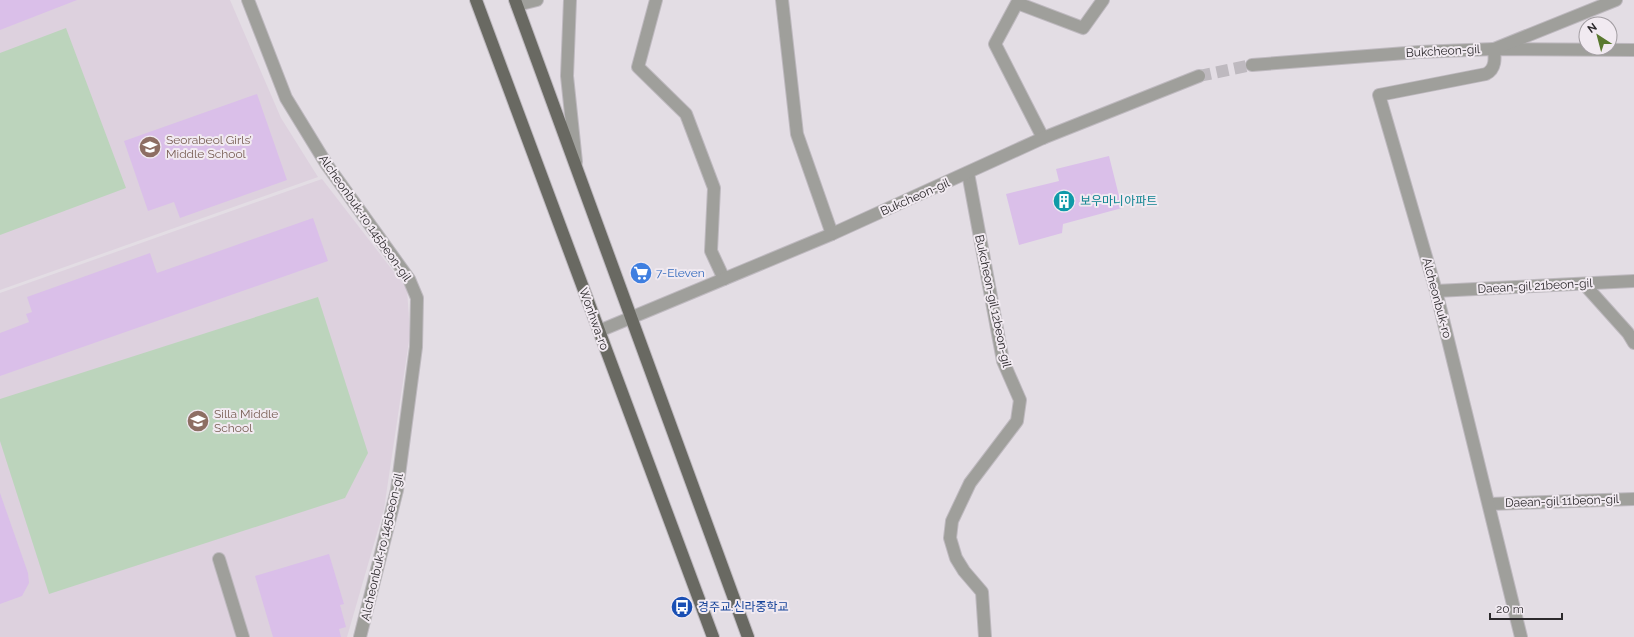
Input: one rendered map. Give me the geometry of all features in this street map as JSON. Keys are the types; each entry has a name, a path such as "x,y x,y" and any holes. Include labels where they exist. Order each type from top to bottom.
{"main road":[{"name":"Wonhwa-ro","path":"476,0 713,637"},
{"path":"516,3 748,637"}],"street":[{"name":"Alcheonbuk-ro 145beon-gil","path":"248,0 286,98 327,165 409,279 417,298 416,347 398,490 360,637"},
{"path":"516,3 538,0"},
{"path":"570,0 567,76 578,171"},
{"path":"656,0 638,67 686,114 714,188 711,251 724,280"},
{"path":"782,0 798,134 832,234"},
{"path":"1043,138 995,44 1017,3 1083,28 1103,0"},
{"path":"1494,49 1616,0"},
{"name":"Bukcheon-gil","path":"1252,64 1419,52 1494,49 1634,50"},
{"name":"Alcheonbuk-ro","path":"1494,49 1495,60 1492,68 1486,74 1379,95 1436,290 1521,637"},
{"name":"Bukcheon-gil","path":"599,331 832,234 1043,138 1199,76"},
{"name":"Bukcheon-gil 12beon-gil","path":"968,173 1004,361 1020,400 1017,421 970,483 952,521 950,538 956,558 964,571 982,592 985,637"},
{"name":"Daean-gil 21beon-gil","path":"1436,290 1634,281"},
{"path":"1584,284 1628,333 1634,343"},
{"name":"Daean-gil 11beon-gil","path":"1489,504 1634,498"},
{"path":"219,558 243,637"}],"shaded area":[{"name":"Seorabeol Girls’ Middle School","path":"0,0 230,0 281,118 318,177 0,290"},
{"name":"Silla Middle School","path":"322,179 407,289 410,334 384,509 347,637 0,637 0,293"}],"green space":[{"path":"66,28 126,188 0,235 0,53"},
{"path":"318,297 368,453 345,498 49,594 0,441 0,399"}],"building":[{"path":"0,0 77,0 0,30"},
{"path":"257,94 287,180 180,218 174,202 148,211 124,141"},
{"name":"보우마니아파트","path":"1109,156 1122,208 1063,224 1062,233 1019,245 1006,194 1059,181 1056,169"},
{"path":"313,218 328,261 0,376 0,333 29,322 26,314 32,312 27,297 150,253 157,273"},
{"path":"0,493 28,573 29,583 22,596 0,604"},
{"path":"329,554 344,604 340,605 346,627 339,629 341,637 273,637 255,576"}],"tunnel":[{"path":"1199,76 1252,65"}],"place":[{"name":"Seorabeol Girls’ Middle School","path":"150,147"},
{"name":"보우마니아파트","path":"1064,201"},
{"name":"7-Eleven","path":"641,273"},
{"name":"Silla Middle School","path":"198,421"},
{"name":"경주교.신라중학교","path":"682,607"}]}
